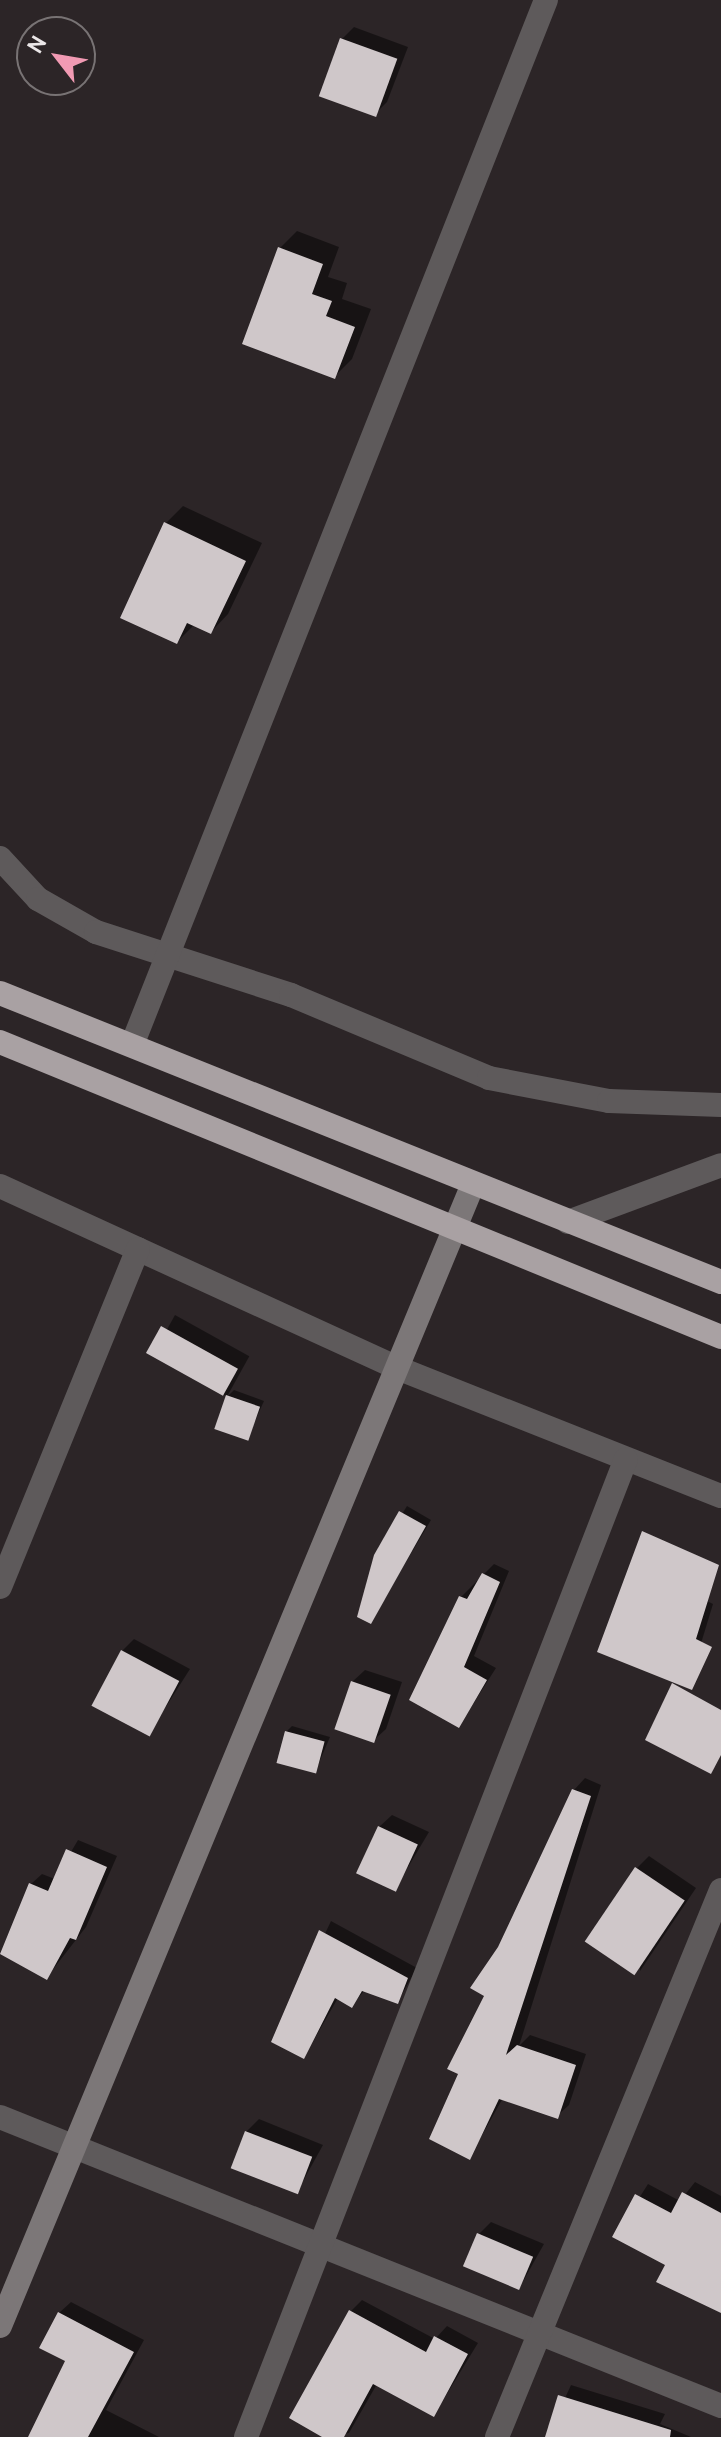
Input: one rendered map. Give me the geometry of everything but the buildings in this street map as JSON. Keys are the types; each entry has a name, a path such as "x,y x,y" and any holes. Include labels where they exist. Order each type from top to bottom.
{"highway":[{"path":"0,993 721,1282"},
{"path":"0,1042 721,1337"}],"street":[{"path":"132,1045 164,953 546,0"},
{"path":"0,858 38,899 96,932 164,953 543,1093 721,1105"},
{"path":"568,1222 721,1165"},
{"path":"0,2326 400,1369 473,1184"},
{"path":"0,1186 400,1369 721,1496"},
{"path":"0,1587 138,1249"},
{"path":"246,2437 324,2249 626,1459"},
{"path":"497,2437 721,1890"},
{"path":"0,2117 75,2143 324,2249 721,2406"}]}
